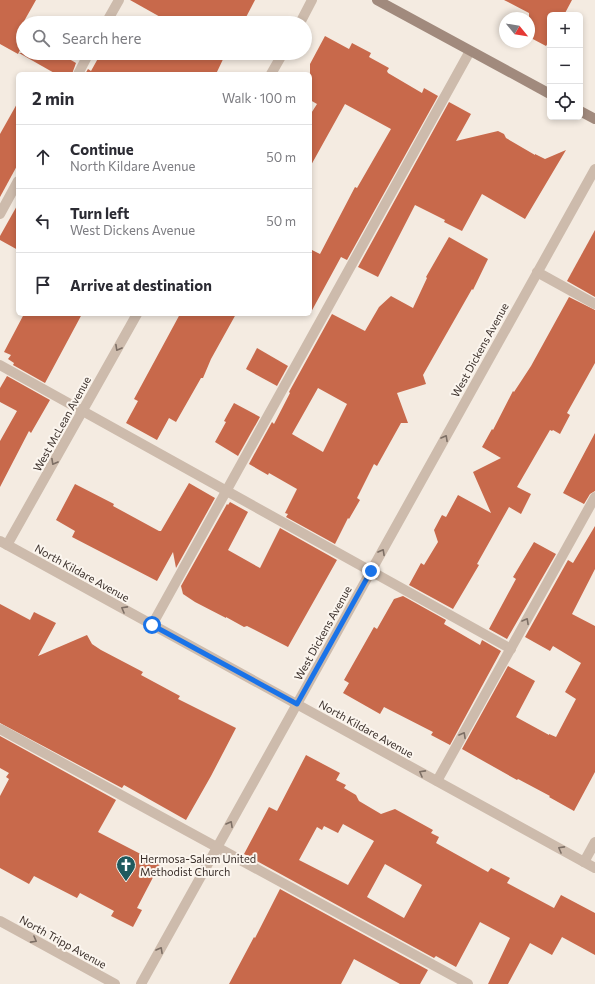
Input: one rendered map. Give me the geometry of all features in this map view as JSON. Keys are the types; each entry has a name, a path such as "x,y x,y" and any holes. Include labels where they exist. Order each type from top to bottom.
{"street":[{"path":"110,16 119,0"},
{"path":"304,16 312,0"},
{"path":"377,0 547,92"},
{"path":"152,625 470,51"},
{"path":"79,72 85,60"},
{"path":"272,72 279,60"},
{"path":"583,112 595,119"},
{"name":"West Dickens Avenue","path":"141,984 595,169"},
{"path":"0,214 16,185"},
{"path":"537,272 595,304"},
{"name":"West McLean Avenue","path":"4,543 83,411 136,316"},
{"path":"0,365 511,648"},
{"path":"437,781 595,497"},
{"name":"North Kildare Avenue","path":"4,543 595,868"},
{"path":"0,729 468,984"},
{"path":"584,862 595,842"},
{"name":"North Tripp Avenue","path":"0,921 115,984"}],"building":[{"path":"0,0 36,0 27,16 16,16 16,53 0,44"},
{"path":"130,0 255,0 247,16 159,16"},
{"path":"504,0 572,0 566,12 547,12 546,46 535,40 535,12 527,12"},
{"path":"325,36 349,49 352,43 371,53 369,57 389,68 387,71 388,73 422,93 424,88 438,96 347,260 341,257 312,310 312,250 320,254 355,187 357,188 391,129 345,104 312,163 312,112 317,104 312,101 312,72 310,72 310,64"},
{"path":"31,60 71,60 76,63 73,72 52,72"},
{"path":"97,60 223,60 217,72 86,72 88,69 91,71"},
{"path":"449,102 471,114 456,141 498,131 504,134 506,138 535,155 545,159 566,150 525,219 482,194 462,231 444,222 445,220 415,205 378,277 358,267"},
{"path":"16,106 16,168 0,197 0,134"},
{"path":"16,208 16,249 0,240 0,236"},
{"path":"595,230 595,297 567,281"},
{"path":"449,237 488,259 473,290 472,289 423,375 426,384 397,393 408,423 401,423 377,466 374,464 357,498 360,500 349,519 348,518 335,544 286,517 288,514 285,513 297,489 269,473 268,475 249,464 272,422 274,424 290,393 289,392 332,314 365,331 379,307 391,296 413,308 427,278 426,277","holes":["318,388 347,404 323,452 292,434"]},
{"path":"569,297 595,310 595,363 567,413 570,415 560,434 550,430 517,487 531,494 521,514 509,507 477,564 479,565 453,609 409,585 421,563 424,565 438,542 434,530 442,515 446,517 458,495 491,513 473,472 501,458 482,447 492,429 493,430 513,391 514,392 531,366"},
{"path":"23,316 81,316 45,383 13,365 14,363 8,359 11,355 4,352"},
{"path":"179,316 235,316 211,359 203,378 201,378 176,422 169,418 157,440 126,423 138,401 134,399"},
{"path":"257,348 288,366 277,386 246,369"},
{"path":"7,376 50,400 31,433 29,431 0,487 0,441 17,411 0,402 0,388"},
{"path":"234,403 260,417 238,456 215,442"},
{"path":"595,433 595,491 590,494 584,504 563,493"},
{"path":"189,483 215,498 176,568 173,552 157,581 72,537 75,531 56,520 75,484 161,531"},
{"path":"230,502 248,512 228,550 260,568 280,528 337,560 288,647 247,626 244,627 226,618 183,594 181,586 227,504 228,505"},
{"path":"595,526 595,569 572,614 595,626 595,772 574,811 549,797 550,796 518,779 517,780 462,749 508,666 535,681 516,717 549,735 556,737 576,699 565,692 581,663 553,646 550,651 525,637 568,560 573,563"},
{"path":"534,542 556,554 507,639 489,629 516,579 513,577"},
{"path":"403,596 446,620 444,624 480,645 482,640 501,651 450,745 431,735 433,732 384,707 380,714 343,693 349,683 344,680 374,627 377,629 394,599"},
{"path":"0,604 30,620 34,612 56,623 38,656 87,635 92,644 143,672 141,675 180,696 178,699 236,728 186,820 124,785 122,788 0,723"},
{"path":"0,736 116,800 98,832 160,864 137,908 142,910 133,927 111,916 114,911 80,893 77,898 34,876 29,884 0,868 0,796 9,779 6,777 9,773 0,768"},
{"path":"306,755 340,773 336,780 346,785 344,788 356,795 359,801 381,814 395,809 433,830 431,833 439,837 436,843 488,872 491,868 510,878 507,883 554,908 561,895 595,913 595,955 562,937 552,955 530,943 508,984 488,984 510,938 480,922 456,967 436,956 434,958 244,854 269,807 277,811","holes":["343,824 374,841 348,885 299,860 317,827 322,830 324,826 338,833","385,864 422,885 404,918 367,897"]},
{"path":"280,889 428,970 420,984 400,984 354,959 341,984 229,984"}],"place":[{"name":"Hermosa-Salem United Methodist Church","path":"126,882"}],"route":[{"path":"152,625 297,704 371,571"}]}
